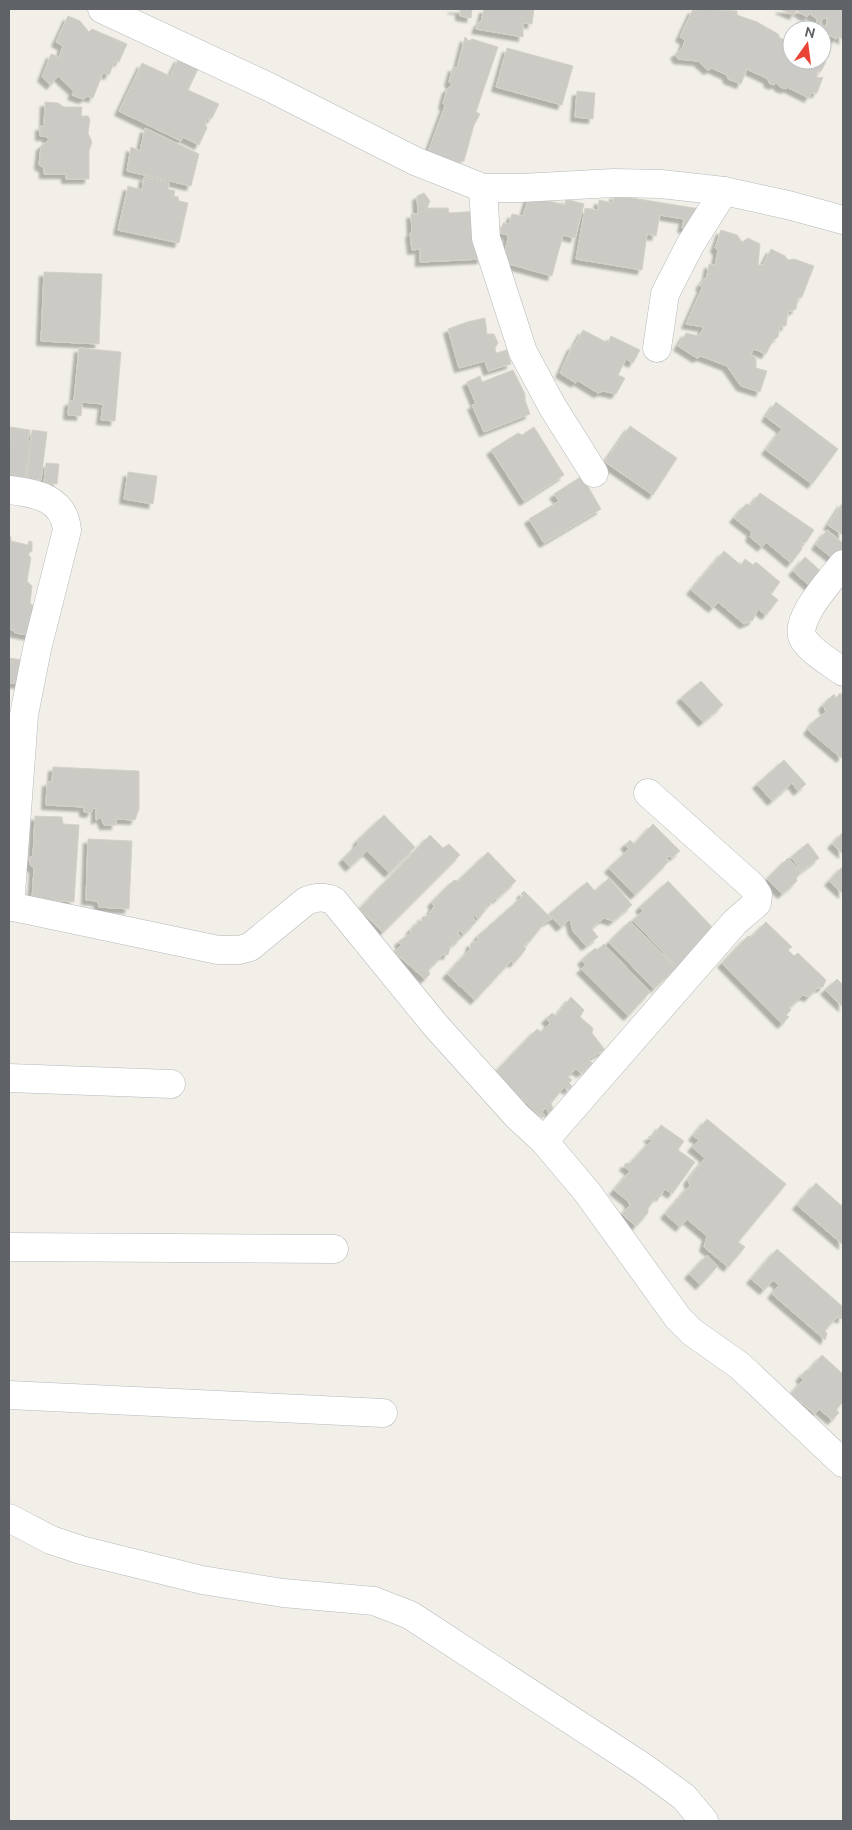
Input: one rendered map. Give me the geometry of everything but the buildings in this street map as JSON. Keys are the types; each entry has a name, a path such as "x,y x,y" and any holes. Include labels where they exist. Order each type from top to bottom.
{"street":[{"path":"102,9 271,88 415,161 483,188 521,188 614,182 661,184 724,191 788,205 843,220"},
{"path":"483,188 486,238 523,352 552,406 594,473"},
{"path":"658,348 665,294 690,245 724,191"},
{"path":"9,490 44,498 55,504 66,518 68,530 37,649 24,715 9,906 180,943 225,950 250,947 306,901 320,897 330,899 347,916 436,1026 517,1116 544,1141 588,1192 685,1325 740,1366 843,1463"},
{"path":"843,564 805,616 800,630 802,638 812,649 843,672"},
{"path":"544,1141 735,922 758,902 758,895 752,886 648,793"},
{"path":"9,1078 171,1084"},
{"path":"9,1247 334,1249"},
{"path":"9,1395 383,1413"},
{"path":"9,1518 51,1540 81,1550 193,1578 283,1593 374,1601 410,1615 643,1767 684,1797 704,1821"}]}
